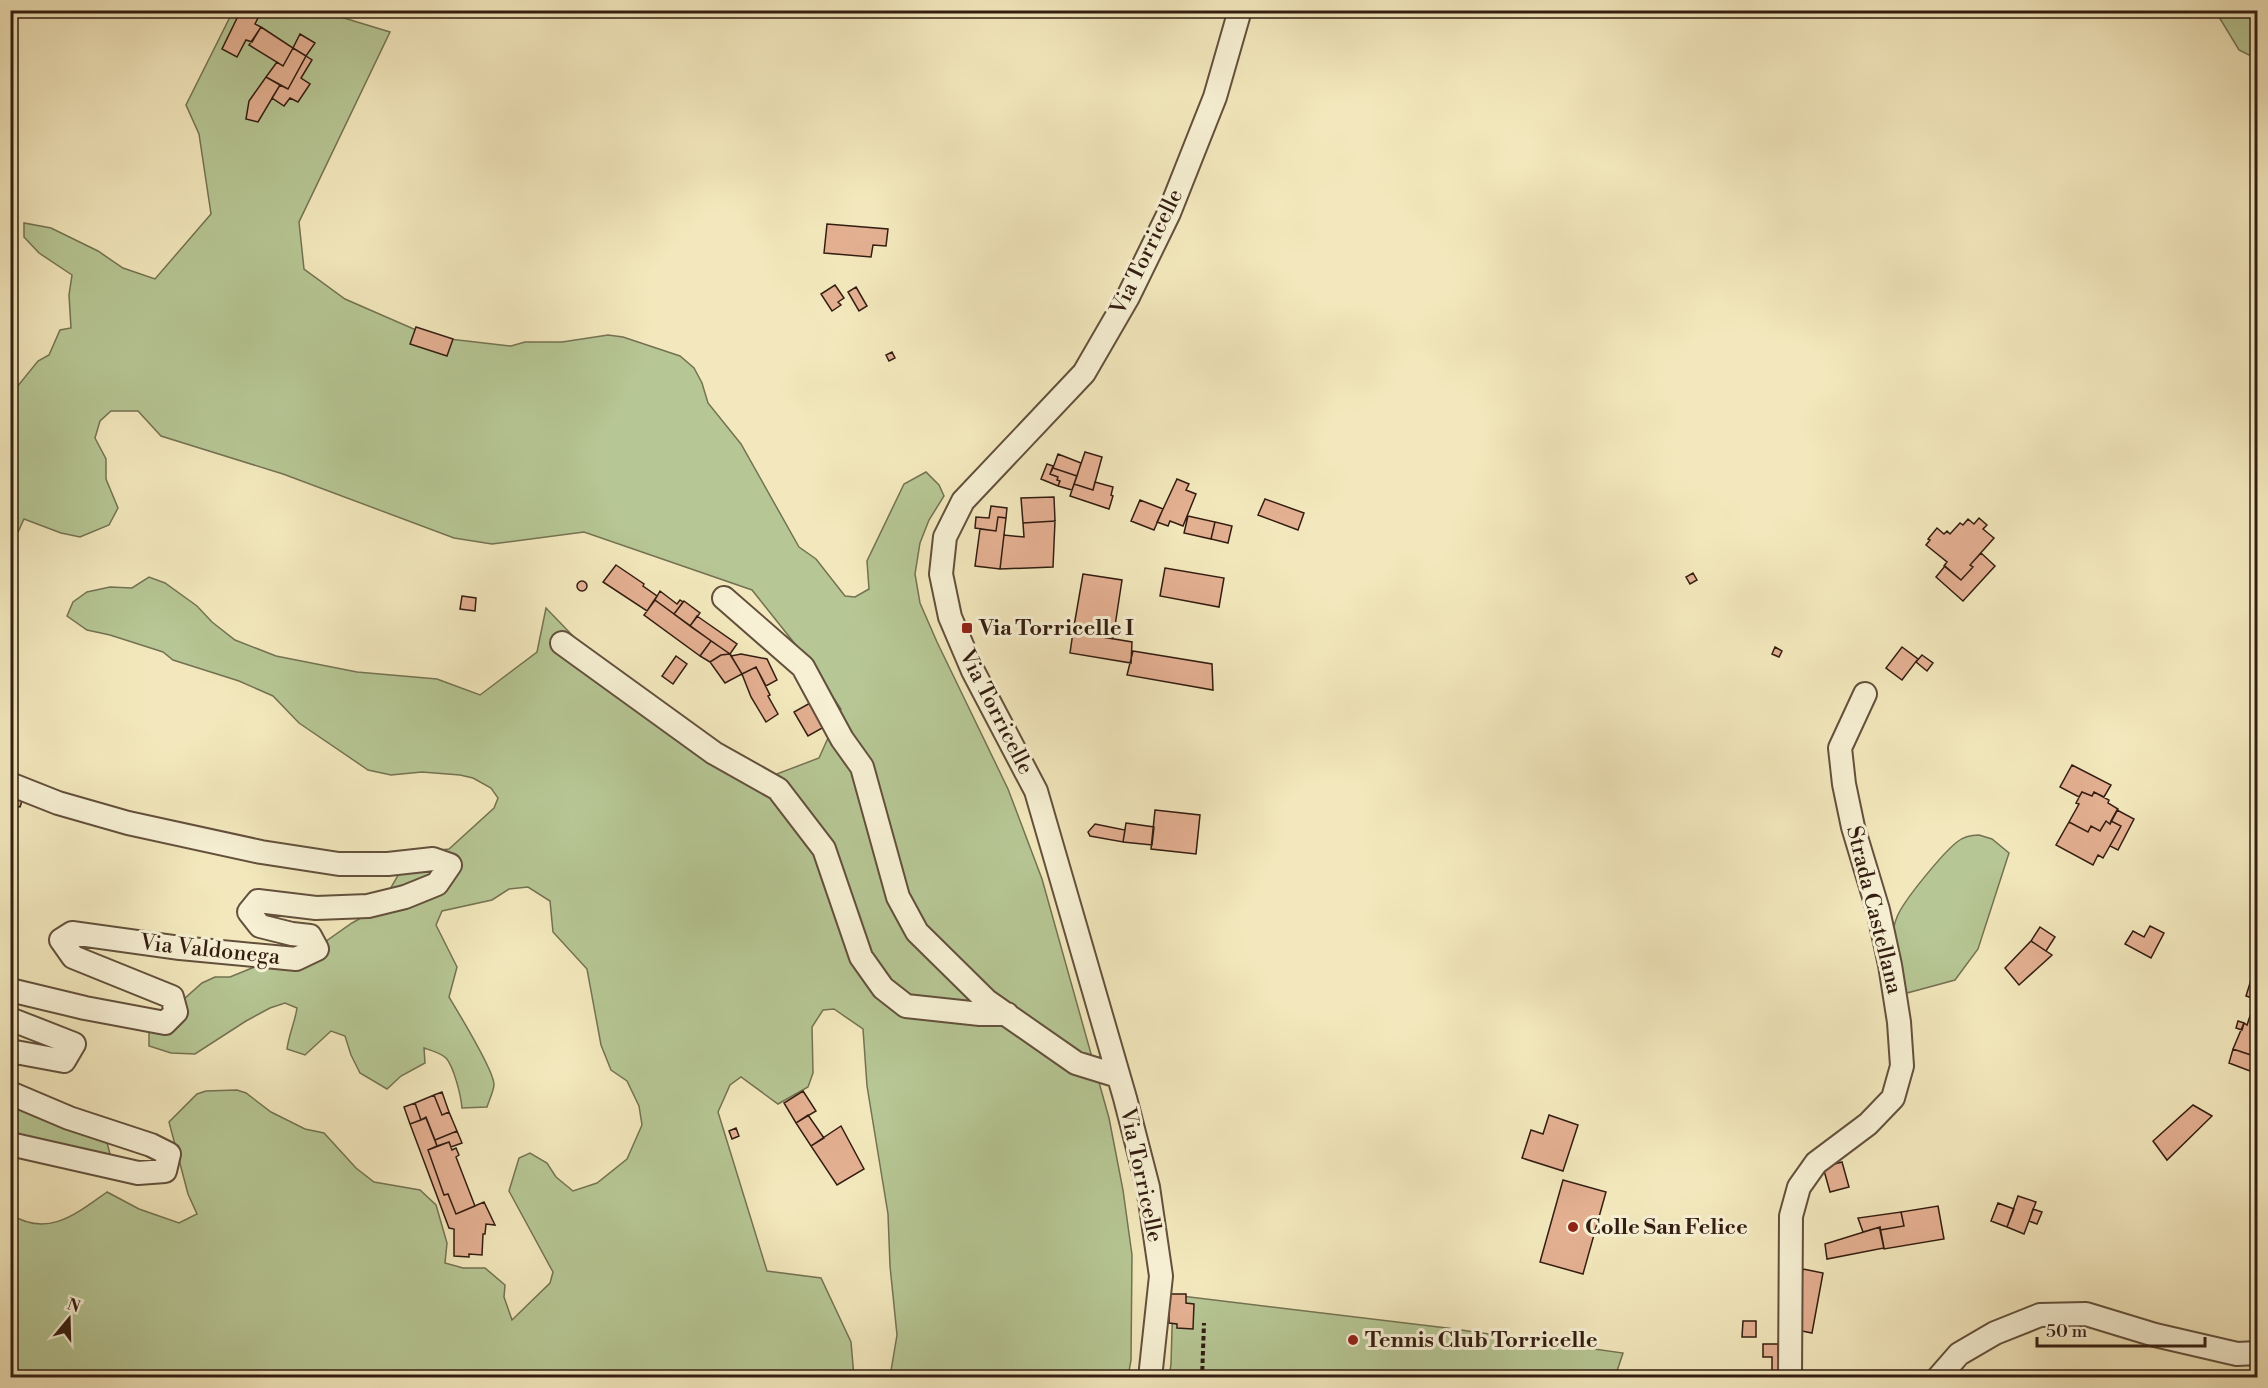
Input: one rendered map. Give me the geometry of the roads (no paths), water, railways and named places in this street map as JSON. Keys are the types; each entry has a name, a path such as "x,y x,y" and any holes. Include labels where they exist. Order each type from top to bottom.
{"street":[{"name":"Via Torricelle","path":"1150,1377 1161,1276 1148,1186 1036,791 973,671 950,617 941,574 945,537 963,501 1084,373 1128,297 1169,213 1215,97 1240,10"},
{"path":"723,598 803,667 842,739 862,767 898,897 917,932 987,1001 1076,1063 1118,1076"},
{"path":"562,643 714,753 778,789 824,849 861,957 883,988 906,1006 980,1014 1007,1014"},
{"name":"Strada Castellana","path":"1790,1377 1791,1216 1799,1187 1816,1163 1868,1124 1893,1098 1902,1066 1899,1022 1890,964 1878,910 1853,827 1844,784 1840,748 1865,694"},
{"name":"Via Valdonega","path":"10,784 58,803 128,823 261,852 339,864 388,864 433,858 450,865 437,884 405,897 368,906 316,908 258,901 249,912 260,926 310,936 317,949 296,959 180,948 72,933 61,940 73,957 172,997 176,1012 165,1023 85,1008 10,990"},
{"path":"10,1019 74,1044 64,1061 10,1051"},
{"path":"10,1093 69,1118 151,1145 169,1154 165,1171 138,1173 10,1144"},
{"path":"1938,1377 1959,1354 1995,1333 2040,1315 2086,1314 2155,1335 2226,1352 2258,1353"}],"place":[{"name":"Via Torricelle I","path":"967,628"},
{"name":"Colle San Felice","path":"1573,1227"},
{"name":"Tennis Club Torricelle","path":"1353,1340"}]}
